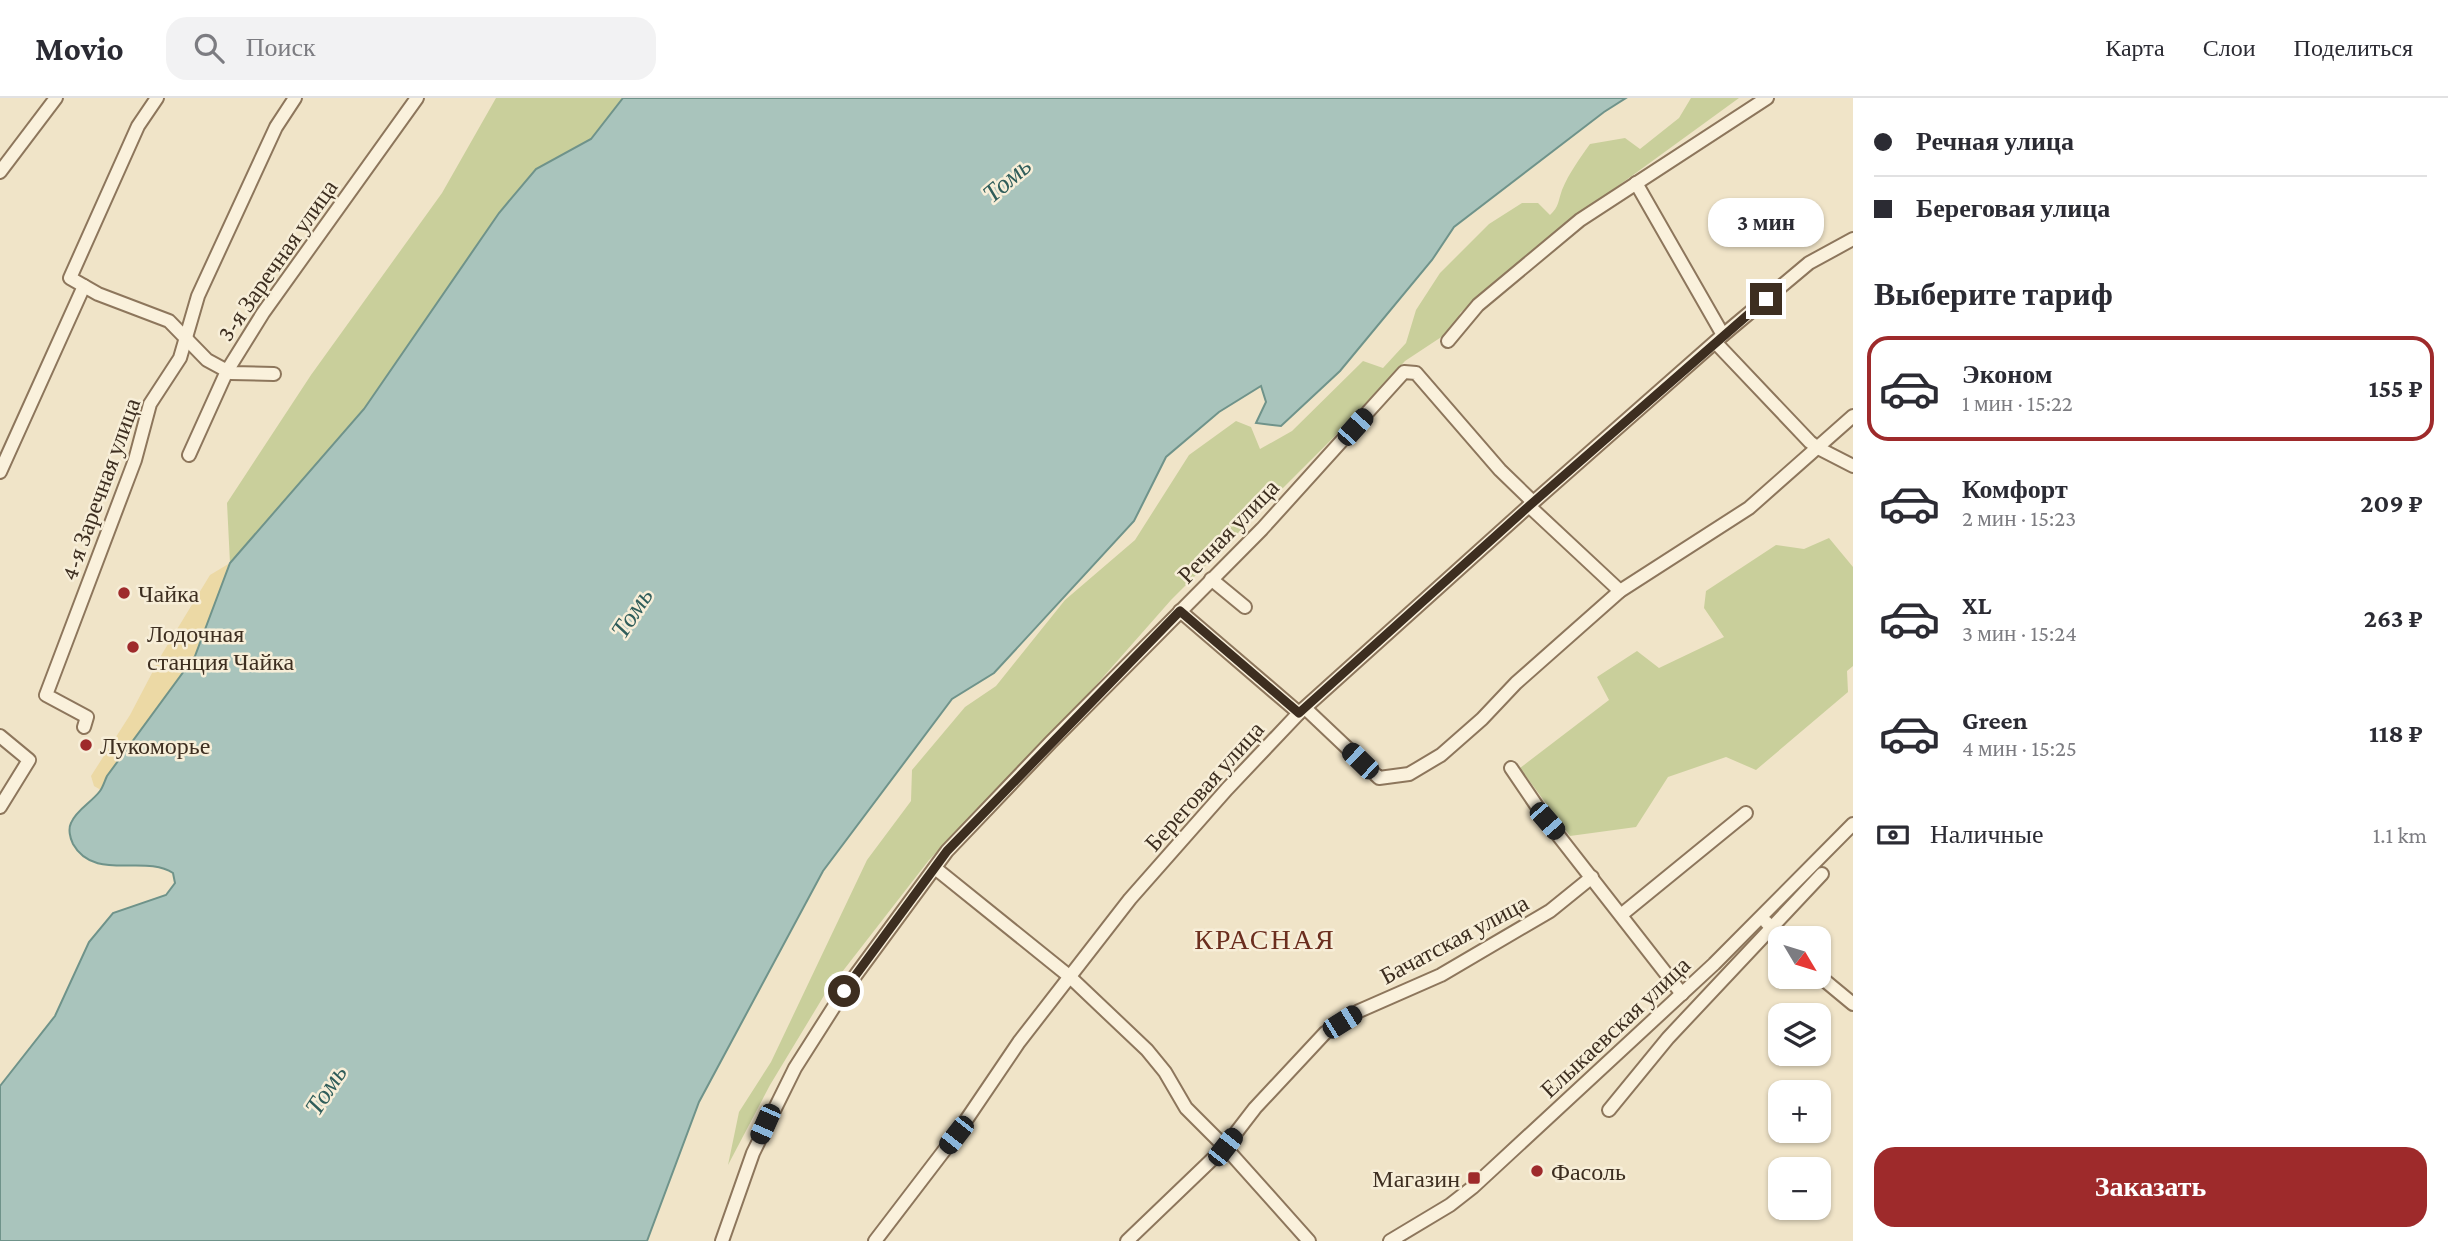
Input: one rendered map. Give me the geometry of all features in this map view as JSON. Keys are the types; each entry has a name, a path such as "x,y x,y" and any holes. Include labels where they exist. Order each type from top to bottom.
{"street":[{"path":"0,172 56,98"},
{"path":"157,98 138,127 70,278 98,294 169,321 207,360 226,371 274,374"},
{"name":"4-я Заречная улица","path":"84,727 88,717 46,695 135,460 150,404 180,358 198,296 276,127 295,98"},
{"name":"3-я Заречная улица","path":"189,455 226,371 263,313 417,98"},
{"path":"1448,341 1478,305 1580,220 1767,98"},
{"path":"1636,183 1720,339 1818,448 1853,466"},
{"name":"Береговая улица","path":"875,1241 956,1135 1019,1042 1130,899 1227,789 1302,710 1720,339 1809,263 1853,239"},
{"path":"0,472 85,286"},
{"name":"Речная улица","path":"722,1241 753,1153 795,1068 844,991 956,841 1262,529 1404,372 1416,373 1531,504"},
{"path":"1180,611 1302,710 1379,778 1409,774 1441,755 1482,719 1516,683 1620,591 1749,508 1853,416"},
{"path":"1531,504 1620,591"},
{"path":"1211,579 1245,607"},
{"path":"0,736 29,760 5,787 0,807"},
{"path":"1511,768 1547,821 1682,994"},
{"path":"1620,915 1746,813"},
{"name":"Елыкаевская улица","path":"1390,1241 1450,1205 1473,1187 1682,994 1853,824"},
{"path":"935,868 1069,976 1147,1050 1165,1072 1186,1108 1225,1147 1309,1241"},
{"path":"1774,926 1822,874"},
{"name":"Бачатская улица","path":"1126,1241 1225,1147 1255,1108 1325,1033 1359,1011 1453,968 1549,911 1592,877"},
{"path":"1761,916 1770,926"},
{"path":"1609,1110 1668,1038 1768,932"},
{"path":"1831,986 1853,1004"},
{"path":"1651,1023 1668,1038"}],"green space":[{"path":"496,98 623,98 591,139 536,169 499,213 364,409 230,563 227,503 311,375 442,193"},
{"path":"1691,98 1739,98 1556,231 1460,313 1458,326 1405,361 1334,437 1171,600 1060,726 929,860 825,994 770,1085 728,1165 739,1112 771,1062 867,860 911,801 912,770 965,707 996,686 1065,600 1135,540 1189,455 1236,421 1251,427 1260,449 1292,431 1363,361 1383,368 1406,343 1416,310 1440,273 1489,224 1522,203 1538,203 1550,215 1557,206 1568,178 1590,144 1625,138 1640,149 1679,118"},
{"path":"1829,538 1853,567 1853,666 1847,671 1848,692 1756,770 1726,757 1668,777 1636,827 1570,836 1520,768 1609,700 1597,677 1637,651 1659,668 1724,637 1704,608 1706,591 1776,545 1804,549"}],"sand":[{"path":"230,563 195,656 107,776 101,790 94,786 91,776 130,715 162,654 210,575"}],"water":[{"name":"Томь","path":"623,98 1626,98 1454,227 1432,260 1340,371 1281,426 1256,423 1266,402 1261,386 1219,412 1166,457 1134,521 994,673 952,699 823,871 699,1102 647,1241 0,1241 0,1086 55,1016 89,942 113,913 166,895 175,883 173,873 162,868 106,865 82,855 70,836 73,818 100,791 107,776 195,656 230,563 364,409 499,213 536,169 591,139"}],"place":[{"name":"Чайка","path":"124,593"},
{"name":"Лодочная станция Чайка","path":"133,647"},
{"name":"Лукоморье","path":"86,745"},
{"name":"Фасоль","path":"1537,1171"},
{"name":"Магазин","path":"1474,1178"}],"district":[{"name":"КРАСНАЯ","path":"1265,939"}],"route":[{"path":"844,991 947,851 1180,611 1299,713 1529,506 1766,299"}]}
